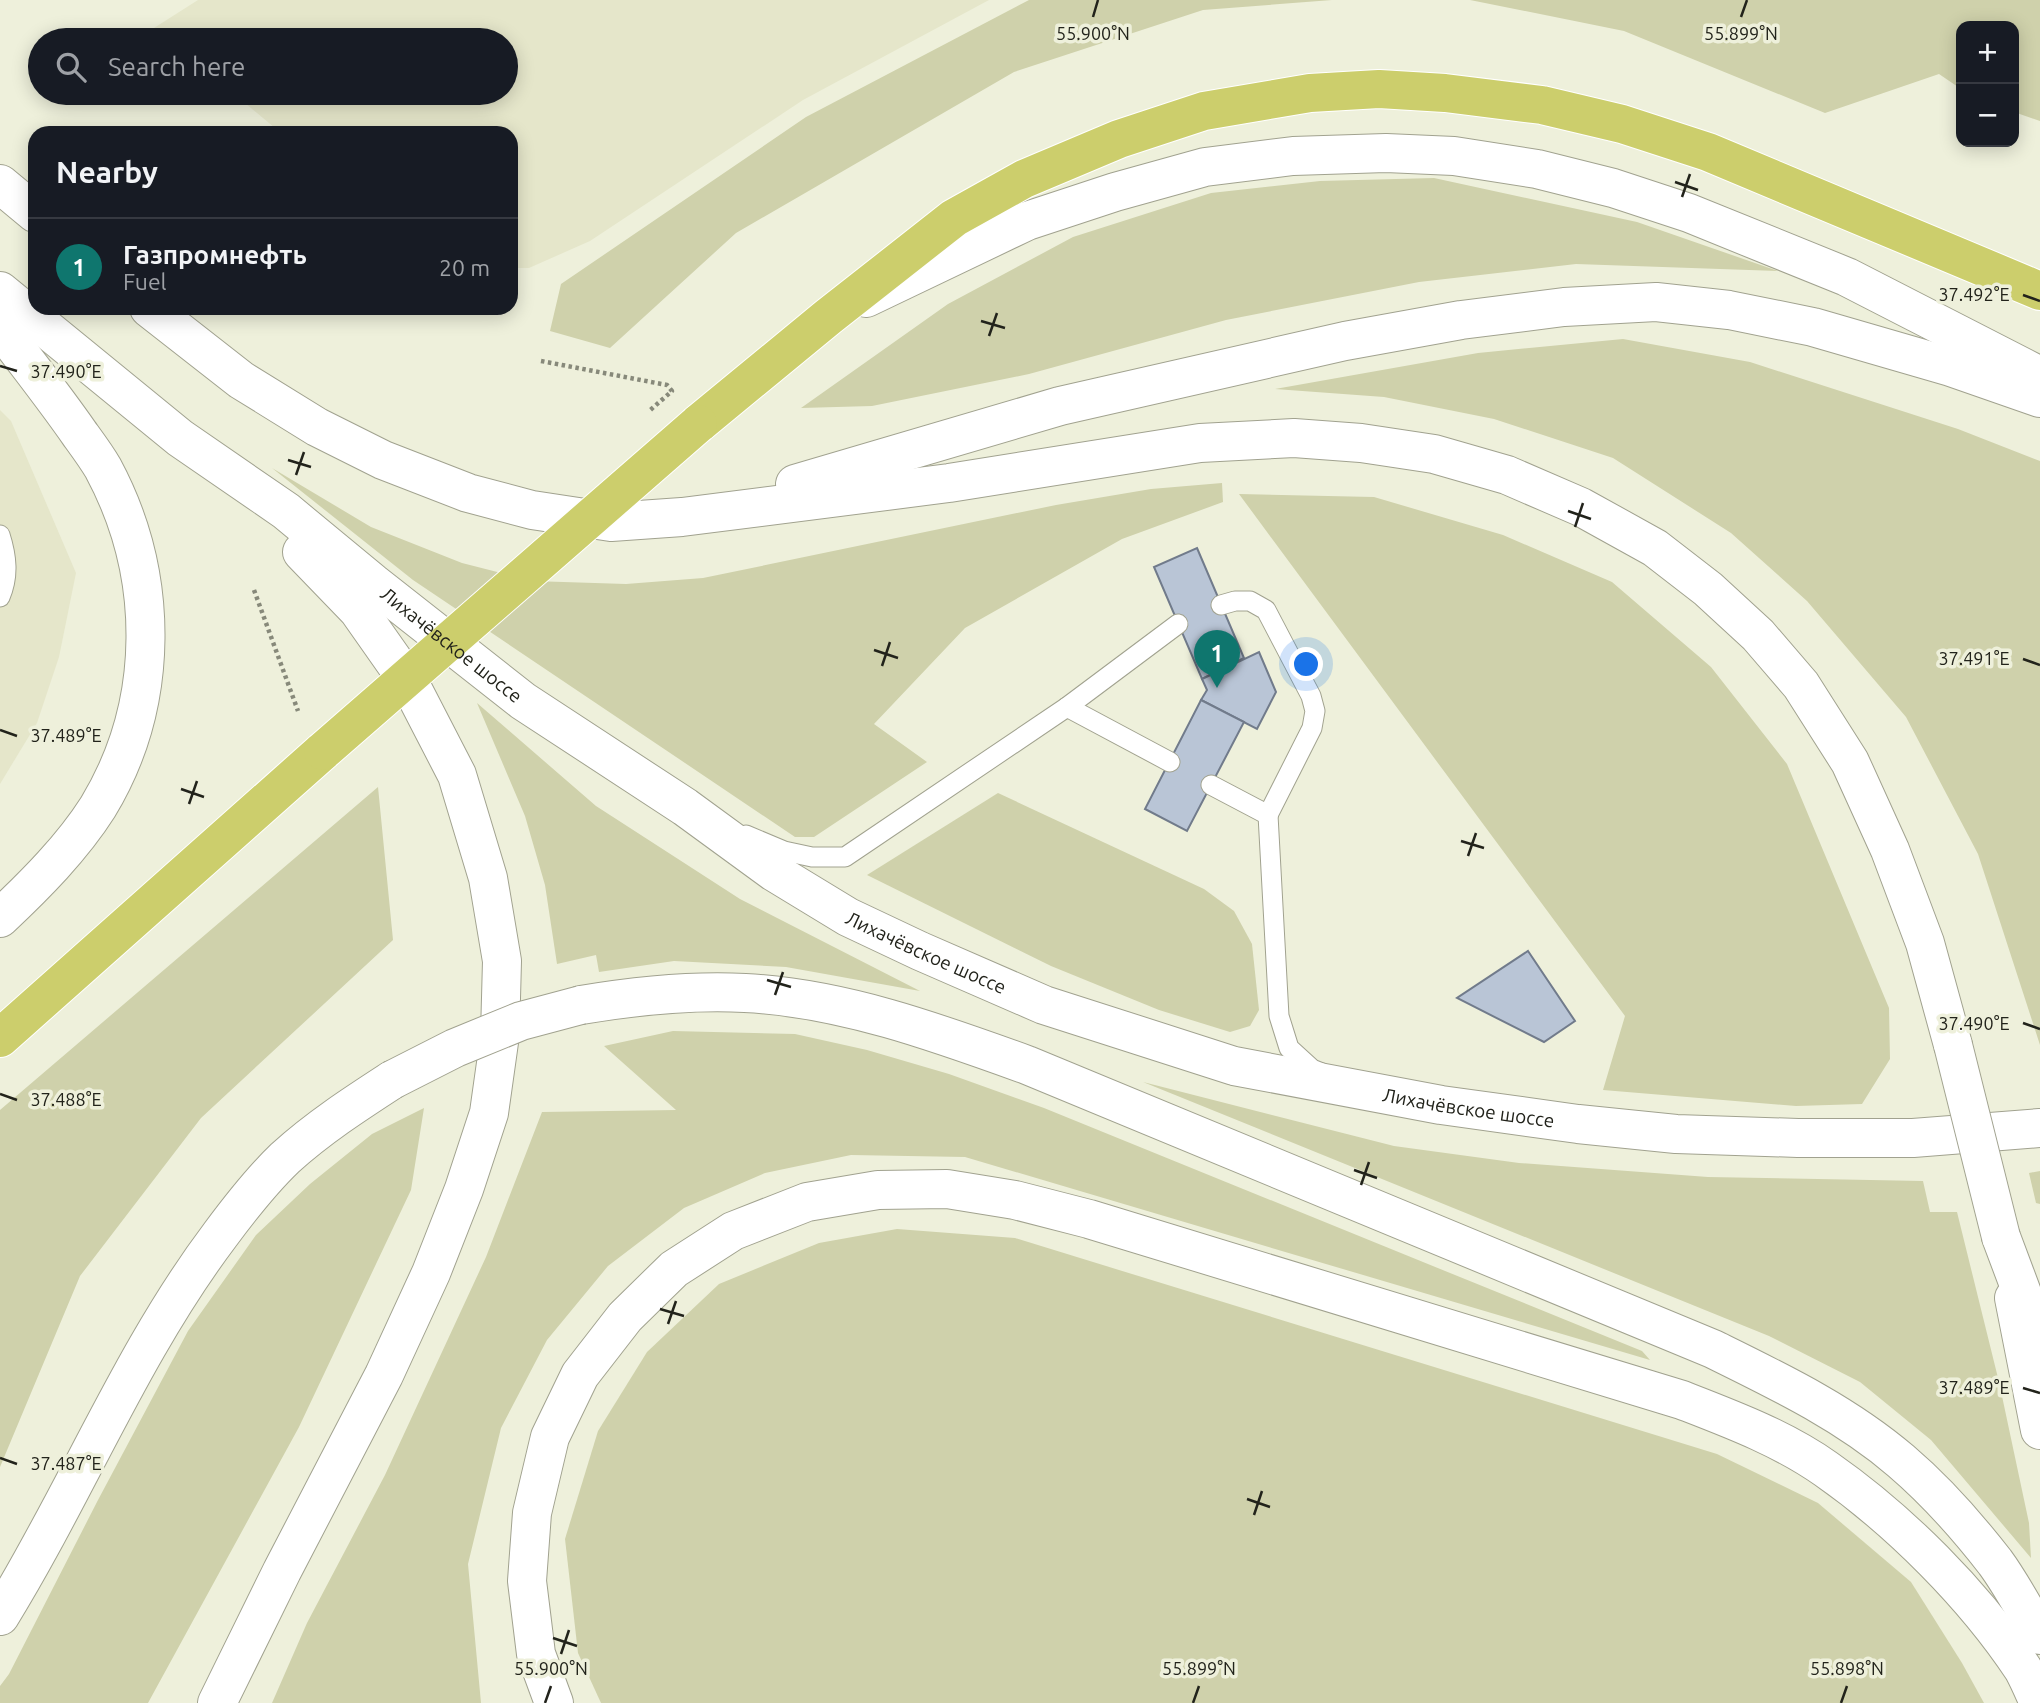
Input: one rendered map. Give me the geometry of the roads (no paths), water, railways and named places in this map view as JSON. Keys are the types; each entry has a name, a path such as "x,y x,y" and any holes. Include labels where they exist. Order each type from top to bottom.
{"highway":[{"path":"0,1038 323,751 698,424 828,317 954,218 1024,178 1119,139 1204,111 1310,93 1380,89 1445,93 1542,105 1622,124 1708,152 2040,290"}],"main road":[{"path":"828,317 1027,221 1115,192 1205,167 1293,156 1386,153 1454,156 1537,169 1613,188 1689,213 1847,277 2040,376"},
{"path":"0,184 28,207"},
{"name":"Лихачёвское шоссе","path":"0,291 28,314"},
{"path":"682,517 1060,406 1345,341 1461,320 1564,307 1656,302 1729,310 1813,327 1951,367 2040,398"},
{"name":"Лихачёвское шоссе","path":"29,315 180,439 286,511 523,701 685,807 774,872 848,917 1044,1005 1234,1066 1371,1093 1578,1124 1676,1134 1913,1139 2040,1128"},
{"path":"158,315 241,380 317,427 383,460 468,493 532,510 611,522 682,517 949,483 1199,443 1294,438 1361,443 1434,454 1507,475 1581,507 1655,548 1707,589 1758,635 1801,685 1850,762 1891,850 1925,943 1953,1045 2002,1241 2040,1430"},
{"path":"0,327 102,467 126,519 139,566 146,616 145,667 136,717 122,759 97,807 66,849 0,918"},
{"path":"180,439 314,563 358,610 410,684 457,775 488,878 502,961 500,1035 489,1113 464,1189 431,1273 384,1375 282,1571 218,1703"},
{"path":"0,1616 36,1556 134,1366 167,1309 242,1205 285,1159 332,1119 393,1080 455,1048 521,1021 581,1005 637,996 693,992 747,993 795,999 860,1011 938,1033 1027,1065 1713,1349 1792,1388 1853,1425 1901,1461 1948,1507 1996,1564 2040,1635"},
{"path":"554,1703 536,1654 531,1617 527,1581 532,1513 550,1437 580,1375 625,1317 674,1269 733,1231 807,1202 878,1190 920,1189 947,1189 1015,1200 1089,1219 1682,1400 1754,1428 1825,1468 1896,1524 1945,1572 1987,1621 2024,1671 2039,1703"},
{"path":"2002,1241 2040,1340"}],"lane":[{"path":"0,535 7,567 5,585 0,597"},
{"path":"1222,605 1235,601 1250,601 1266,610 1311,696 1315,711 1312,727 1268,815 1279,1016 1289,1048 1312,1069 1371,1093"},
{"path":"685,807 784,851 812,858 845,857 1067,707 1178,624"},
{"path":"1067,707 1170,762"},
{"path":"1211,785 1268,815"}],"place":[{"name":"Газпромнефть","path":"1217,688"}]}
